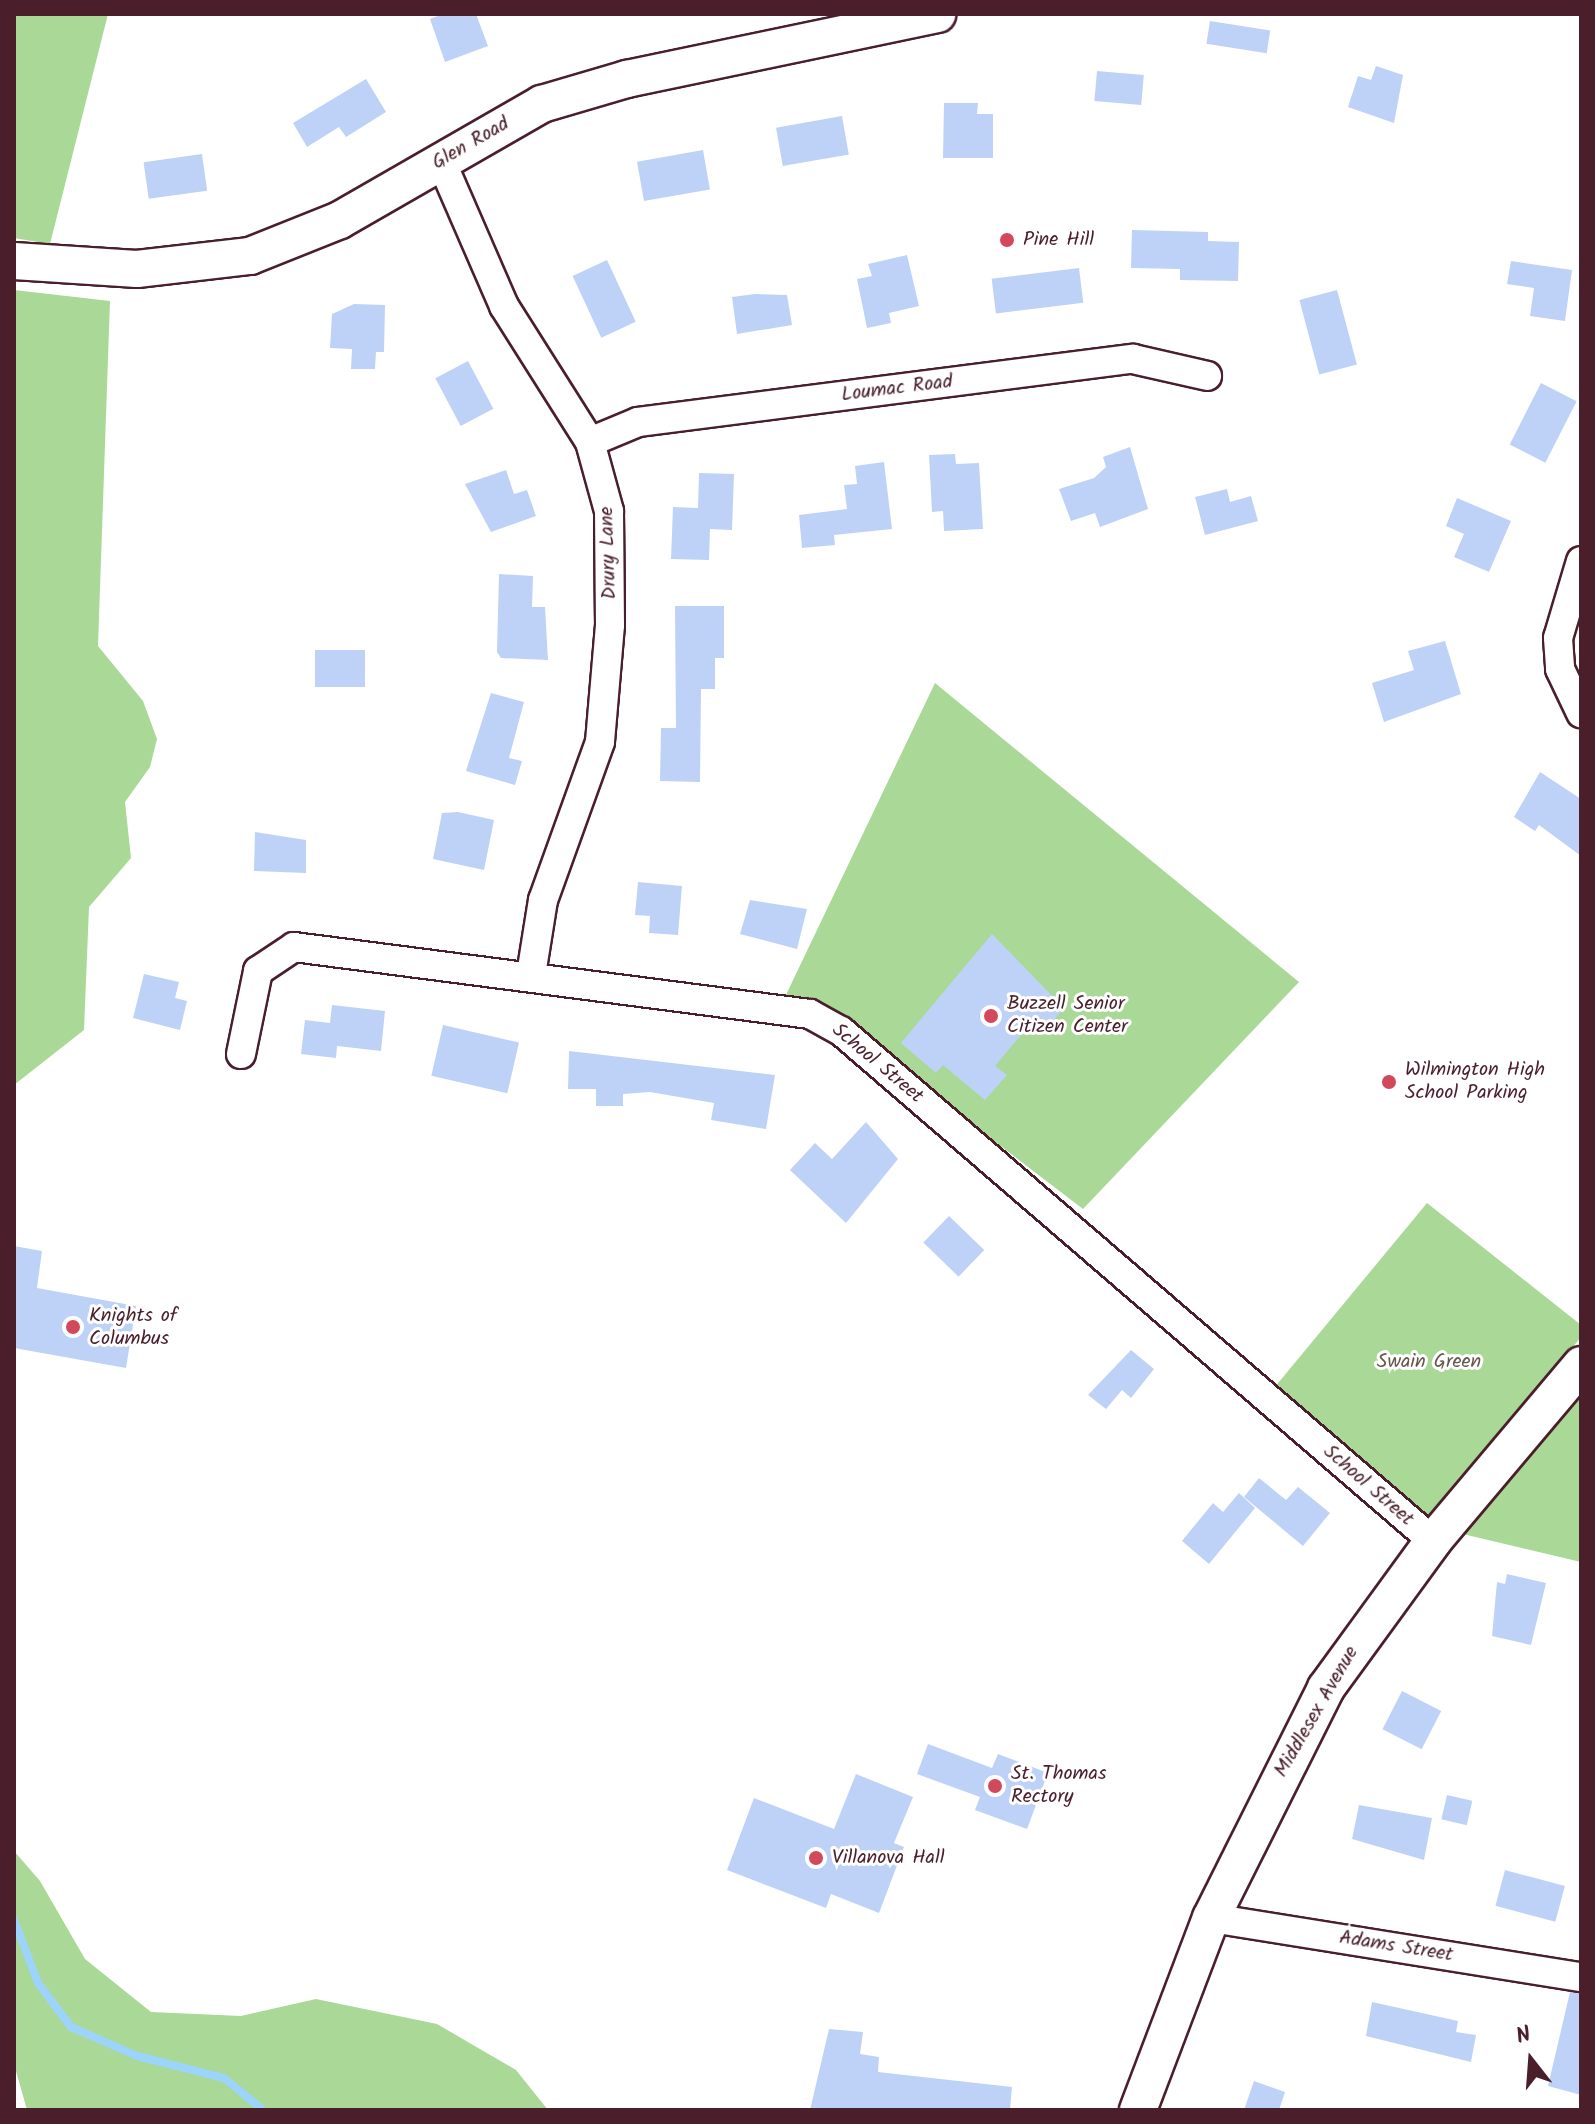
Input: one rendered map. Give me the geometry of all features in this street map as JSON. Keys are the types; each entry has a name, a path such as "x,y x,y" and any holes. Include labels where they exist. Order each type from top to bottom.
{"street":[{"name":"Glen Road","path":"14,261 137,269 250,256 340,220 542,104 837,26 937,14"},
{"name":"Drury Lane","path":"441,161 504,306 590,442 609,511 606,699 591,779 543,900 531,975"},
{"name":"Loumac Road","path":"590,442 638,422 1133,359 1207,376"},
{"path":"1581,561 1558,638 1563,681 1581,713"},
{"name":"School Street","path":"241,1054 253,983 284,950 531,975 802,1012 841,1031 1433,1541"},
{"name":"Middlesex Avenue","path":"1138,2110 1211,1918 1326,1688 1433,1541 1581,1365"},
{"name":"Adams Street","path":"1211,1918 1581,1977"}],"green space":[{"path":"14,14 108,14 50,244 14,238"},
{"path":"14,290 110,301 98,646 143,701 157,739 150,767 125,802 131,858 89,907 84,1030 14,1085"},
{"path":"935,683 1299,982 1083,1209 827,1013 784,999"},
{"name":"Swain Green","path":"1427,1203 1581,1325 1581,1337 1430,1522 1274,1388"},
{"path":"1581,1394 1581,1562 1463,1534 1477,1516"},
{"path":"14,1851 40,1881 85,1959 151,2012 241,2016 316,1999 437,2024 516,2070 548,2110 27,2110 14,2064"}],"building":[{"path":"443,14 476,14 488,46 445,62 430,19"},
{"path":"1210,21 1270,31 1267,53 1206,44"},
{"path":"1376,66 1403,75 1394,123 1348,107 1358,76 1371,80"},
{"path":"1097,71 1144,75 1141,105 1094,101"},
{"path":"366,79 386,112 346,137 339,127 307,147 293,123"},
{"path":"944,103 978,103 977,114 993,114 993,158 943,158"},
{"path":"842,116 849,154 783,166 776,128"},
{"path":"703,150 710,189 644,201 637,162"},
{"path":"202,154 207,191 149,199 144,162"},
{"path":"1132,230 1208,232 1208,241 1239,242 1238,281 1180,280 1180,269 1131,268"},
{"path":"907,255 919,306 889,313 891,323 867,328 857,279 872,276 868,264"},
{"path":"607,260 636,322 601,338 573,276"},
{"path":"1511,261 1572,270 1565,321 1530,316 1534,288 1507,284"},
{"path":"1079,268 1083,303 996,313 992,279"},
{"path":"1337,290 1357,364 1319,374 1299,300"},
{"path":"787,295 792,325 737,334 732,297"},
{"path":"354,304 385,305 384,352 376,352 375,369 351,369 352,349 330,348 332,314"},
{"path":"468,361 493,409 461,426 435,378"},
{"path":"1541,383 1577,401 1545,463 1510,444"},
{"path":"1130,447 1148,509 1100,527 1095,513 1071,521 1059,489 1094,478 1106,467 1103,457"},
{"path":"955,454 956,464 979,463 983,529 944,531 943,511 932,512 929,455"},
{"path":"884,462 892,529 834,535 835,545 802,548 799,515 847,509 844,485 857,484 855,466"},
{"path":"506,470 514,494 527,490 536,516 491,532 465,484"},
{"path":"699,473 734,474 732,530 710,529 709,560 671,559 673,507 698,508"},
{"path":"1227,489 1230,502 1251,496 1258,521 1205,535 1195,497"},
{"path":"1457,498 1511,521 1489,572 1454,557 1464,534 1446,526"},
{"path":"499,574 533,576 532,607 545,607 548,660 501,658 497,652"},
{"path":"675,606 724,606 724,658 715,658 715,689 701,689 700,782 660,781 661,728 676,728"},
{"path":"1445,641 1461,694 1384,722 1372,683 1414,670 1408,651"},
{"path":"315,650 365,650 365,687 315,687"},
{"path":"491,693 524,702 509,758 522,761 515,785 466,771"},
{"path":"1540,772 1581,799 1581,856 1539,825 1535,831 1514,817"},
{"path":"458,812 494,820 484,870 433,859 442,813"},
{"path":"255,832 306,840 306,873 254,871"},
{"path":"638,882 682,886 678,935 649,933 650,916 635,915"},
{"path":"750,900 807,909 797,949 740,934"},
{"name":"Buzzell Senior Citizen Center","path":"992,934 1064,1008 1043,1033 1031,1023 995,1066 1007,1075 985,1100 943,1065 936,1073 901,1043"},
{"path":"144,974 179,982 175,998 187,1001 180,1030 133,1018"},
{"path":"332,1005 385,1011 381,1051 337,1046 336,1058 301,1054 305,1020 330,1023"},
{"path":"443,1025 519,1043 507,1093 431,1076"},
{"path":"569,1051 775,1075 766,1129 711,1120 714,1103 650,1092 623,1094 623,1106 596,1106 596,1089 568,1089"},
{"path":"866,1122 898,1159 846,1223 790,1170 815,1143 832,1159"},
{"path":"949,1216 984,1250 959,1277 923,1243"},
{"name":"Knights of Columbus","path":"14,1246 42,1251 37,1288 136,1306 126,1368 14,1348"},
{"path":"1131,1350 1154,1369 1131,1398 1122,1390 1106,1409 1088,1395"},
{"path":"1259,1478 1286,1500 1298,1487 1330,1513 1303,1546 1244,1497"},
{"path":"1239,1493 1255,1508 1209,1564 1182,1541 1213,1503 1223,1512"},
{"path":"1507,1574 1546,1583 1531,1645 1492,1636 1497,1582 1505,1584"},
{"path":"1402,1691 1441,1711 1422,1749 1382,1729"},
{"name":"St. Thomas Rectory","path":"928,1744 992,1768 998,1754 1048,1773 1027,1829 975,1810 980,1797 917,1774"},
{"name":"Villanova Hall","path":"856,1774 913,1797 894,1843 904,1847 879,1913 831,1894 826,1908 727,1870 754,1798 834,1829"},
{"path":"1447,1795 1472,1801 1467,1825 1441,1819"},
{"path":"1359,1805 1432,1818 1424,1860 1352,1839"},
{"path":"1505,1870 1565,1886 1555,1922 1495,1906"},
{"path":"1570,1992 1581,1994 1581,2095 1548,2086"},
{"path":"1372,2002 1458,2021 1456,2032 1476,2035 1471,2062 1366,2036"},
{"path":"829,2029 863,2032 860,2054 879,2057 878,2072 1012,2087 1010,2110 810,2110"},
{"path":"1254,2081 1285,2092 1279,2110 1244,2110"}],"waterway":[{"path":"14,1920 38,1983 71,2027 137,2056 224,2078 263,2110"}],"place":[{"name":"Pine Hill","path":"1007,240"},
{"name":"Buzzell Senior Citizen Center","path":"991,1016"},
{"name":"Wilmington High School Parking","path":"1389,1082"},
{"name":"Knights of Columbus","path":"73,1327"},
{"name":"St. Thomas Rectory","path":"995,1786"},
{"name":"Villanova Hall","path":"816,1858"}]}
